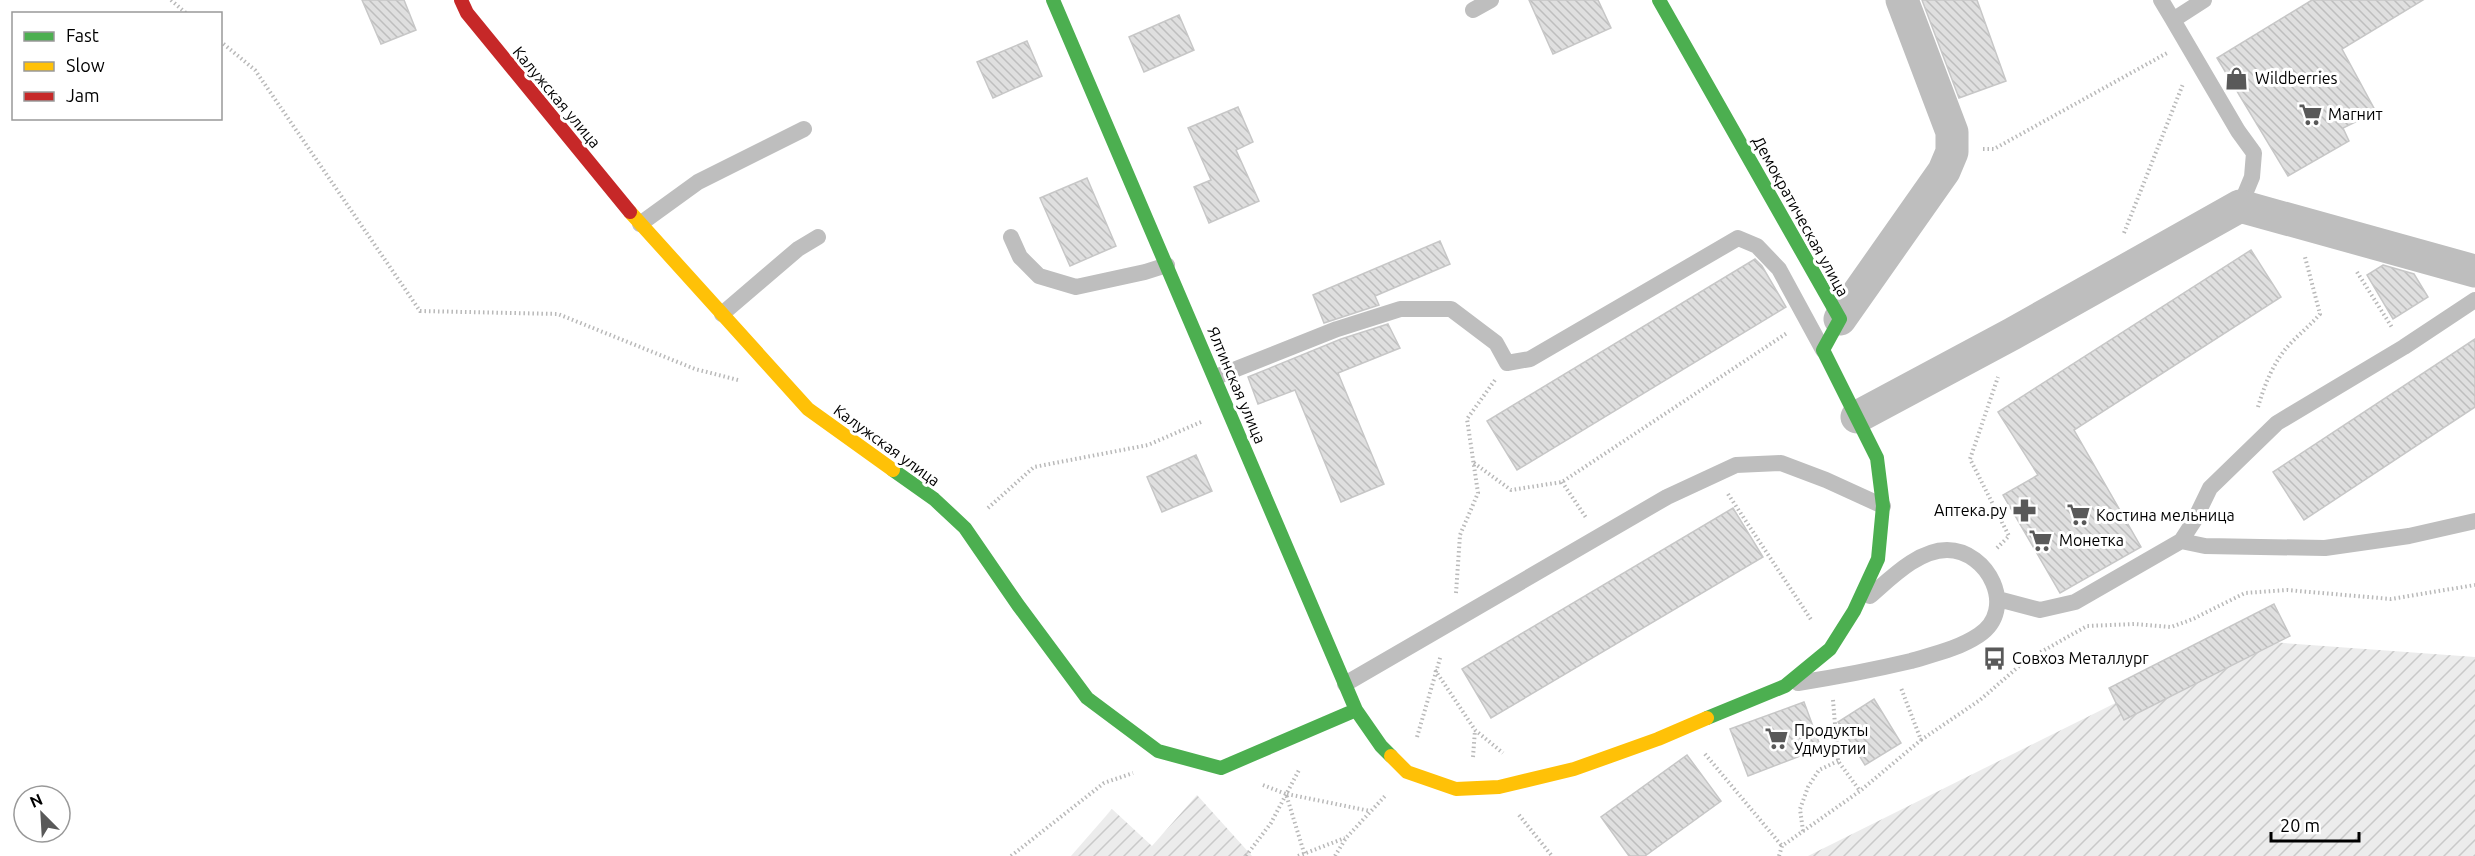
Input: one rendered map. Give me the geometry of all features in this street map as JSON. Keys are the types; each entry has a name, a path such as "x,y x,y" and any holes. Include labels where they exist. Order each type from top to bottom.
{"street":[{"name":"Калужская улица","path":"461,0 467,13 640,224 808,409 934,499 965,528 1086,698 1158,751 1221,768"},
{"name":"Ялтинская улица","path":"1053,0 1216,377 1356,710 1381,746 1407,772"},
{"name":"Демократическая улица","path":"1659,0 1840,319 1823,350"},
{"path":"1840,319 1944,171 1952,152 1952,132 1902,0"},
{"path":"1857,417 2013,334 2240,206 2475,271"},
{"path":"1407,772 1456,789 1499,787 1574,770 1785,686 1830,649 1854,611 1878,559 1883,506 1877,458 1823,350"},
{"path":"1221,768 1356,710"}],"lane":[{"path":"1473,10 1491,0"},
{"path":"2161,0 2254,153 2252,177 2240,206"},
{"path":"2173,20 2204,0"},
{"path":"640,224 698,182 804,129"},
{"path":"722,314 798,249 818,237"},
{"path":"1011,237 1020,257 1039,276 1076,286 1145,272 1167,265"},
{"path":"1216,377 1336,329 1400,309 1451,309 1496,343 1506,363 1530,359 1738,238 1757,246 1779,269 1823,350"},
{"path":"1998,599 2040,610 2075,602 2181,541 2194,521 2210,488 2277,423 2404,347 2475,300"},
{"path":"1345,684 1667,497 1736,465 1781,463 1827,480 1883,506"},
{"path":"2181,541 2205,546 2325,548 2409,536 2475,521"},
{"path":"1785,686 1949,651 1981,634 1992,620 1998,599 1993,580 1980,563 1966,552 1946,550 1920,557 1892,576 1854,611"}],"path":[{"path":"171,0 185,12"},
{"path":"222,43 255,70 420,311 558,314 695,369 740,381"},
{"path":"1952,152 1994,148 2190,49"},
{"path":"2105,282 2190,49"},
{"path":"2253,446 2253,425 2271,370 2285,350 2320,314 2295,221"},
{"path":"2331,231 2404,347"},
{"path":"1473,462 1511,490 1562,482 1807,320"},
{"path":"1980,563 2009,536 1970,459 2013,334"},
{"path":"1335,856 1346,838 1407,772 1436,670 1453,621 1460,536 1478,493 1467,418 1506,363"},
{"path":"965,528 1034,467 1148,445 1230,410"},
{"path":"1715,475 1830,649"},
{"path":"1562,482 1598,537"},
{"path":"1779,856 1782,846 1860,791 1922,740 1980,700 2025,661 2087,626 2135,624 2171,627 2193,619 2245,593 2287,590 2391,599 2475,585"},
{"path":"1892,665 1922,740"},
{"path":"1436,670 1475,730 1534,778"},
{"path":"1832,677 1838,760 1860,791"},
{"path":"1246,856 1271,823 1324,724"},
{"path":"1683,728 1782,846"},
{"path":"1011,856 1104,783 1180,757"},
{"path":"1803,831 1800,809 1808,787 1819,770 1838,760"},
{"path":"1221,768 1286,794 1371,811"},
{"path":"1499,787 1552,856"},
{"path":"1286,794 1304,855"},
{"path":"1298,856 1346,838"}],"shaded area":[{"path":"2242,640 2475,657 2475,856 1808,856"},
{"path":"1197,795 1252,856 1071,856 1112,809 1152,846"}],"building":[{"path":"362,0 404,0 416,30 381,44"},
{"path":"1529,0 1598,0 1611,28 1553,54"},
{"path":"1922,0 1977,0 2006,81 1959,98"},
{"path":"2312,0 2423,0 2342,49 2376,112 2343,128 2349,141 2288,176 2217,58"},
{"path":"1179,15 1194,50 1144,72 1129,37"},
{"path":"1027,41 1042,76 993,98 977,62"},
{"path":"1238,107 1253,142 1236,150 1259,201 1209,223 1194,187 1211,180 1188,128"},
{"path":"1087,178 1116,246 1070,266 1040,198"},
{"path":"1440,241 1450,264 1375,296 1379,305 1324,323 1313,295"},
{"path":"2251,250 2281,297 2074,430 2141,547 2060,593 2003,495 2038,475 1998,412"},
{"path":"1755,259 1762,266 1786,307 1517,470 1487,421"},
{"path":"2383,265 2414,274 2428,297 2393,319 2367,275"},
{"path":"1388,324 1400,348 1338,373 1384,484 1341,502 1295,390 1258,404 1248,377 1341,339"},
{"path":"2475,339 2475,407 2304,520 2273,472"},
{"path":"1196,455 1212,491 1162,512 1147,477"},
{"path":"1733,508 1763,557 1491,718 1462,669"},
{"path":"2274,604 2290,636 2124,720 2109,688"},
{"path":"1874,699 1901,743 1865,765 1838,722"},
{"name":"Продукты Удмуртии","path":"1804,702 1821,748 1748,776 1730,729"},
{"path":"1687,755 1721,801 1645,856 1629,856 1601,817"}],"traffic: fast":[{"path":"1053,0 1356,710 1381,746 1391,756"},
{"path":"1659,0 1840,319 1823,350 1877,458 1883,506 1878,559 1854,611 1830,649 1785,686 1707,718"},
{"path":"893,470 934,499 965,528 1018,605 1087,698 1158,751 1221,768 1356,710"}],"traffic: slow":[{"path":"630,212 808,409 893,470"},
{"path":"1391,756 1407,772 1456,789 1499,787 1574,769 1658,739 1707,718"}],"traffic: jam":[{"path":"461,0 467,13 630,212"}],"place":[{"name":"Wildberries","path":"2237,78"},
{"name":"Магнит","path":"2310,114"},
{"name":"Аптека.ру","path":"2025,510"},
{"name":"Костина мельница","path":"2078,515"},
{"name":"Монетка","path":"2041,540"},
{"name":"Совхоз Металлург","path":"1994,658"},
{"name":"Продукты Удмуртии","path":"1776,739"}]}
